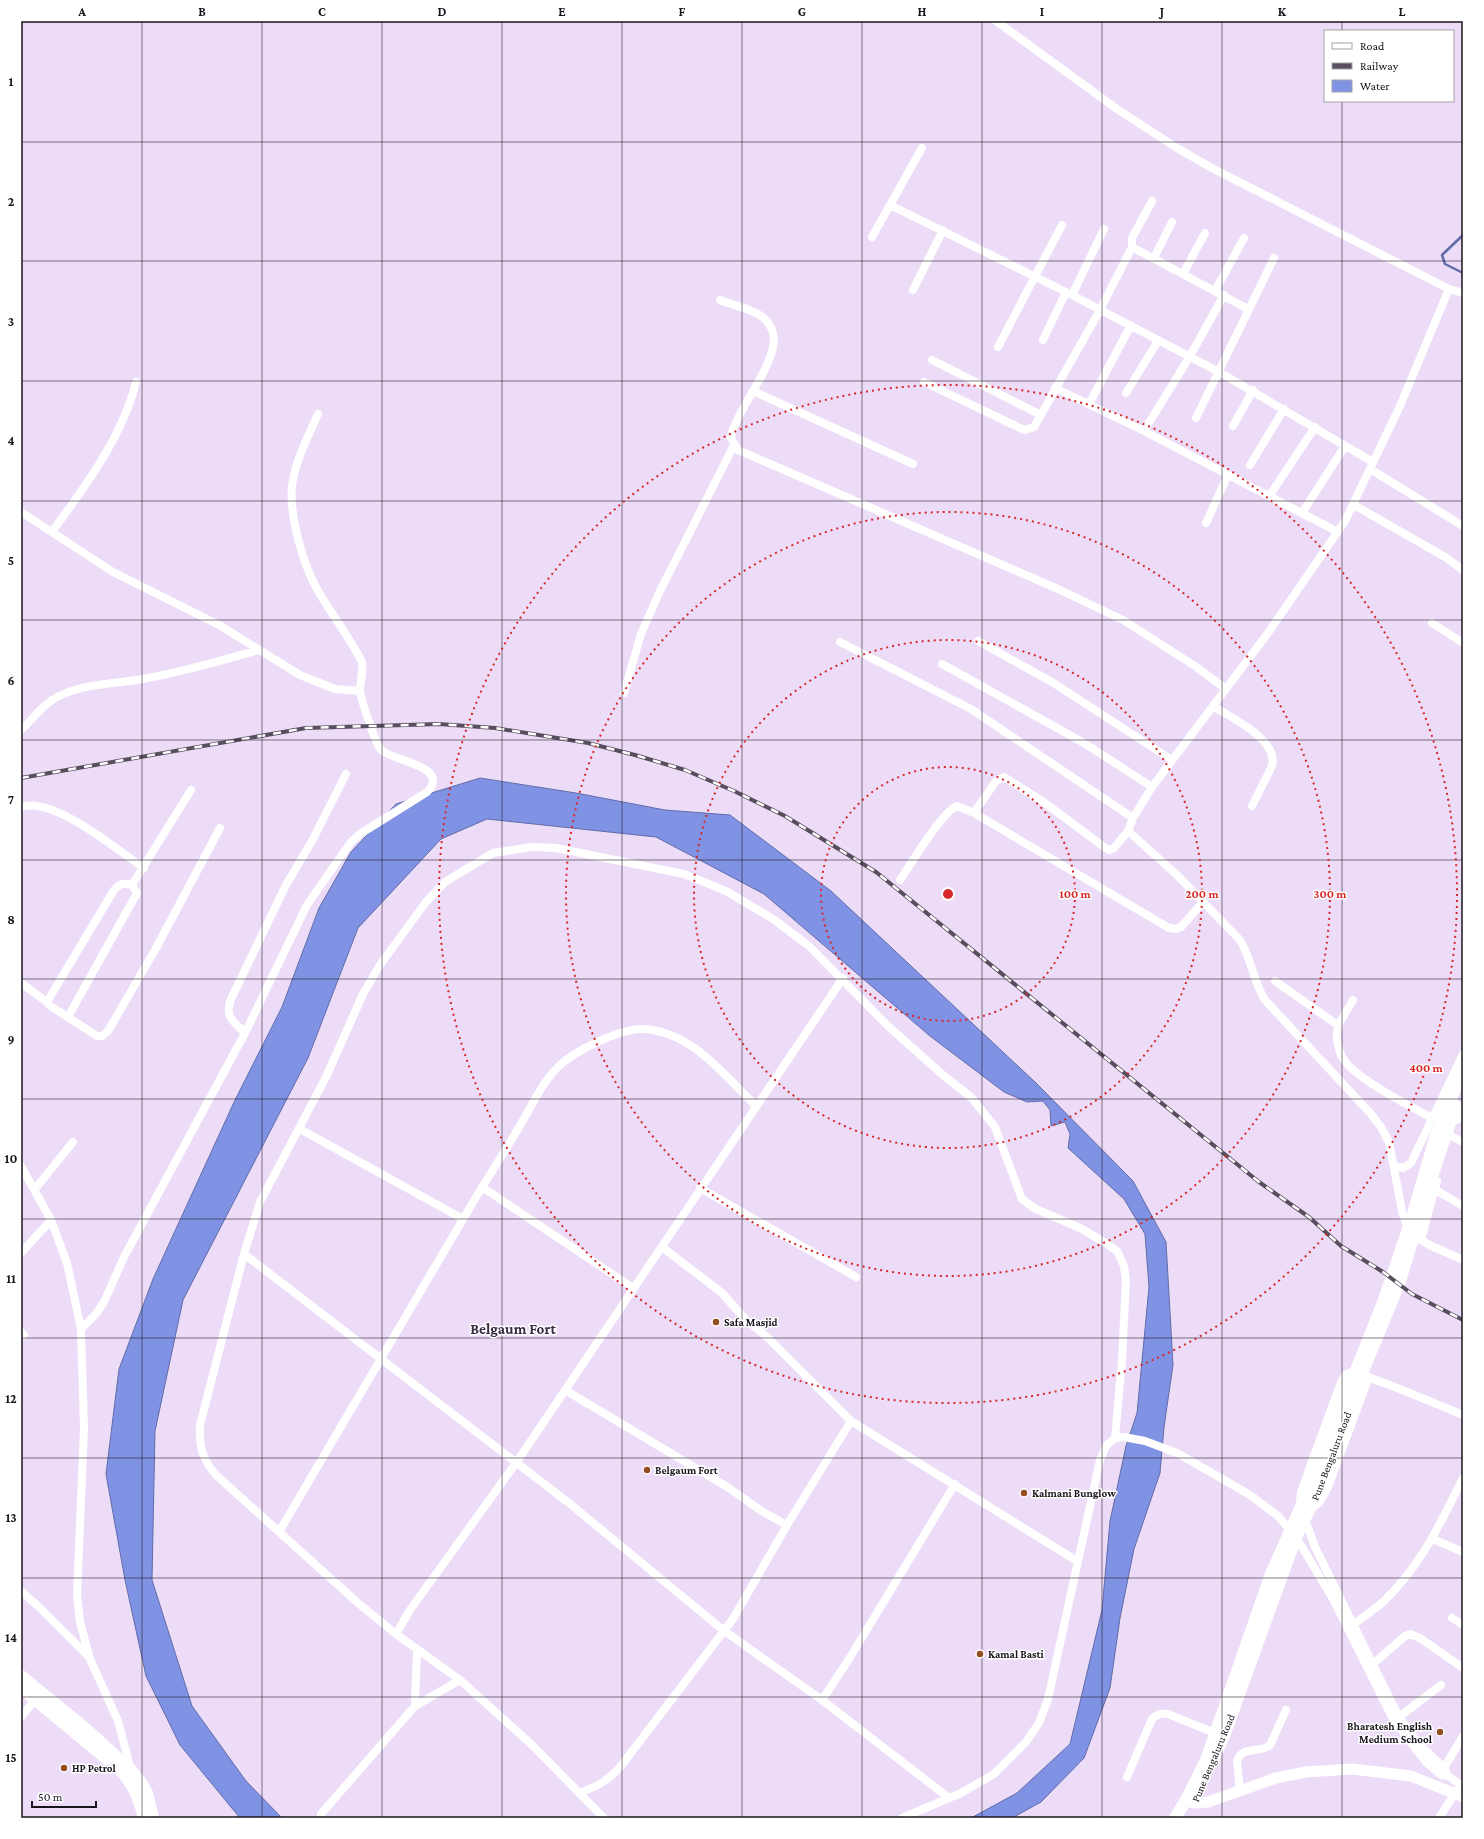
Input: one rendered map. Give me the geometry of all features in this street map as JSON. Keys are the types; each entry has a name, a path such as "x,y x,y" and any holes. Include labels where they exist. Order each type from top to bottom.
{"main road":[{"path":"1175,1818 1190,1802 1271,1574 1293,1534 1308,1502 1387,1292 1412,1217 1436,1135 1463,1070"},
{"name":"Pune Bengaluru Road","path":"1184,1818 1190,1802 1224,1736 1293,1534 1306,1519 1308,1502 1362,1376 1399,1284 1438,1158 1463,1088"},
{"path":"21,1676 86,1729 131,1776 144,1818"},
{"path":"21,1688 112,1763 140,1781 147,1793 153,1818"},
{"path":"1190,1802 1208,1802 1276,1778 1306,1772 1352,1769 1411,1776 1460,1789"}],"street":[{"path":"996,21 1117,109 1177,148 1210,167 1449,289 1463,294"},
{"path":"872,237 922,148"},
{"path":"924,382 1026,430 1034,426 1100,310 1132,247 1132,238 1152,201"},
{"path":"890,205 1069,293 1253,390 1345,446 1372,466 1463,526"},
{"path":"1154,258 1172,222"},
{"path":"998,347 1062,225"},
{"path":"1043,340 1104,228"},
{"path":"913,290 942,230"},
{"path":"1183,274 1205,233"},
{"path":"1215,291 1244,238"},
{"path":"1132,247 1248,309"},
{"path":"1196,418 1274,258"},
{"path":"974,814 996,780 1004,777 1045,802 1109,850 1114,848 1128,831 1133,818 1152,787 1268,633 1338,532 1354,505 1400,406 1449,289"},
{"path":"1144,431 1190,356 1224,296"},
{"path":"720,300 760,315 771,326 774,334 774,342 769,358 733,428 731,438 734,445 746,454 1058,589 1123,620 1195,666 1226,689"},
{"path":"1089,404 1131,325"},
{"path":"1126,393 1158,341"},
{"path":"932,360 1041,415"},
{"path":"52,532 90,479 114,438 132,400 136,382"},
{"path":"1055,388 1270,495 1338,532"},
{"path":"753,390 913,464"},
{"path":"1232,426 1253,390"},
{"path":"1250,465 1284,409"},
{"path":"81,1329 96,1314 104,1302 124,1257 245,1033 307,905 339,857 360,834 427,792 432,783 433,776 428,770 420,765 392,757 380,748 360,691 363,672 362,662 317,588 304,560 293,508 292,486 296,467 318,414"},
{"path":"1270,495 1315,427"},
{"path":"624,693 641,634 659,593 734,445"},
{"path":"1302,513 1345,446"},
{"path":"1206,522 1228,475"},
{"path":"1354,505 1445,557 1463,570"},
{"path":"21,512 113,572 219,625 300,675 319,684 335,689 360,691"},
{"path":"1432,623 1463,643"},
{"path":"978,641 1052,682 1172,760"},
{"path":"840,642 971,709 1133,818"},
{"path":"21,730 49,703 59,696 97,684 141,680 191,670 259,650"},
{"path":"942,664 1084,743 1152,787"},
{"path":"1213,706 1256,734 1267,744 1271,751 1274,760 1272,766 1252,806"},
{"path":"245,1033 230,1018 228,1007 231,999 283,892 312,841 346,774"},
{"path":"132,885 144,868 191,790"},
{"path":"21,807 41,806 54,810 78,822 144,868"},
{"path":"900,880 929,837 952,809 960,806 1169,928 1176,929 1181,927 1203,902"},
{"path":"21,983 49,1005 97,1036 102,1036 108,1031 155,950 220,828"},
{"path":"1128,831 1172,870 1240,940 1252,964 1257,988 1265,1000 1371,1114 1381,1127 1389,1142 1405,1221 1412,1233 1421,1240 1463,1260"},
{"path":"604,1818 531,1744 460,1680 396,1634 279,1532 208,1467 202,1454 199,1441 200,1425 244,1254 260,1202 300,1129 326,1077 363,994 394,944 426,902 445,882 493,853 532,847 556,848 684,874 726,891 773,919 809,946 843,978 887,1025 944,1076 971,1097 985,1112 995,1127 1022,1199 1034,1208 1082,1229 1117,1251 1124,1266 1126,1280 1122,1360 1115,1438"},
{"path":"47,1002 114,890 118,885 123,883 132,885 137,893 136,898 68,1017"},
{"path":"396,1634 410,1610 516,1462 662,1247 700,1188 818,1018 843,978"},
{"path":"1275,981 1339,1026"},
{"path":"1353,1000 1339,1026 1338,1041 1344,1060 1350,1067 1380,1089 1432,1118"},
{"path":"279,1532 482,1187 550,1075 560,1065 586,1049 622,1032 641,1029 660,1031 678,1038 690,1045 718,1069 756,1106"},
{"path":"1394,1166 1403,1168 1410,1163 1463,1054"},
{"path":"1421,1240 1450,1136 1463,1106"},
{"path":"300,1129 463,1219"},
{"path":"1450,1136 1463,1142"},
{"path":"35,1189 73,1142"},
{"path":"21,1166 51,1220 67,1263 81,1329 84,1428 77,1594 80,1622 90,1658 118,1721 131,1776"},
{"path":"482,1187 633,1288"},
{"path":"700,1188 856,1277"},
{"path":"1434,1190 1463,1206"},
{"path":"21,1253 51,1220"},
{"path":"662,1247 722,1293 745,1319 766,1336 852,1421 1077,1561"},
{"path":"244,1254 569,1503 723,1630 822,1700 949,1798"},
{"path":"1369,1377 1328,1487 1316,1506 1308,1502 1301,1492 1344,1377 1350,1373 1369,1377 1463,1415"},
{"path":"565,1390 729,1488 764,1512 787,1525"},
{"path":"579,1793 607,1781 621,1766 723,1630 733,1619 787,1525 852,1421"},
{"path":"902,1818 949,1798 994,1774 1025,1743 1039,1723 1048,1699 1100,1460 1106,1446 1115,1438 1124,1437 1145,1441 1177,1453 1250,1495 1278,1516 1293,1534 1333,1599 1394,1721 1426,1762 1441,1775 1448,1776"},
{"path":"1354,1624 1382,1603 1399,1586 1414,1567 1433,1539 1463,1478"},
{"path":"822,1700 849,1659 955,1484"},
{"path":"1306,1519 1315,1547 1399,1717 1419,1744 1444,1768 1448,1776 1460,1789 1440,1818"},
{"path":"1433,1539 1463,1552"},
{"path":"21,1591 90,1658"},
{"path":"1452,1618 1463,1626"},
{"path":"1372,1664 1404,1636 1410,1634 1420,1638 1463,1668"},
{"path":"415,1706 417,1649"},
{"path":"321,1814 415,1706 460,1680"},
{"path":"1399,1717 1441,1685"},
{"path":"21,1717 35,1700"},
{"path":"1240,1791 1237,1761 1238,1757 1246,1751 1266,1748 1270,1745 1286,1710"},
{"path":"1127,1777 1152,1719 1157,1715 1162,1713 1168,1714 1215,1733"},
{"path":"1444,1768 1463,1736"}],"water":[{"path":"480,778 576,793 665,810 730,815 831,891 1036,1083 1133,1181 1166,1242 1173,1365 1164,1427 1160,1473 1134,1549 1120,1618 1110,1688 1084,1758 1041,1802 1012,1818 971,1818 1017,1793 1070,1744 1102,1610 1110,1521 1126,1446 1137,1413 1149,1287 1145,1234 1124,1199 1068,1148 1070,1134 1065,1122 1051,1126 1050,1110 1043,1101 1027,1102 1004,1092 930,1036 764,894 656,837 487,819 441,839 358,928 308,1058 183,1300 155,1431 152,1580 192,1706 246,1781 282,1818 240,1818 180,1745 146,1676 125,1580 106,1474 119,1369 153,1279 235,1100 282,1007 319,908 351,852 396,804"}],"waterway":[{"path":"1463,235 1442,255 1445,264 1463,273"}],"railway":[{"path":"21,778 306,728 439,724 495,728 588,743 685,770 734,791 785,816 876,872 1259,1182 1309,1217 1341,1246 1383,1272 1412,1294 1463,1320"}],"place":[{"name":"Safa Masjid","path":"716,1322"},
{"name":"Belgaum Fort","path":"647,1470"},
{"name":"Kalmani Bunglow","path":"1024,1493"},
{"name":"Kamal Basti","path":"980,1654"},
{"name":"Bharatesh English Medium School","path":"1440,1732"},
{"name":"HP Petrol","path":"64,1768"}],"district":[{"name":"Belgaum Fort","path":"513,1329"}]}
